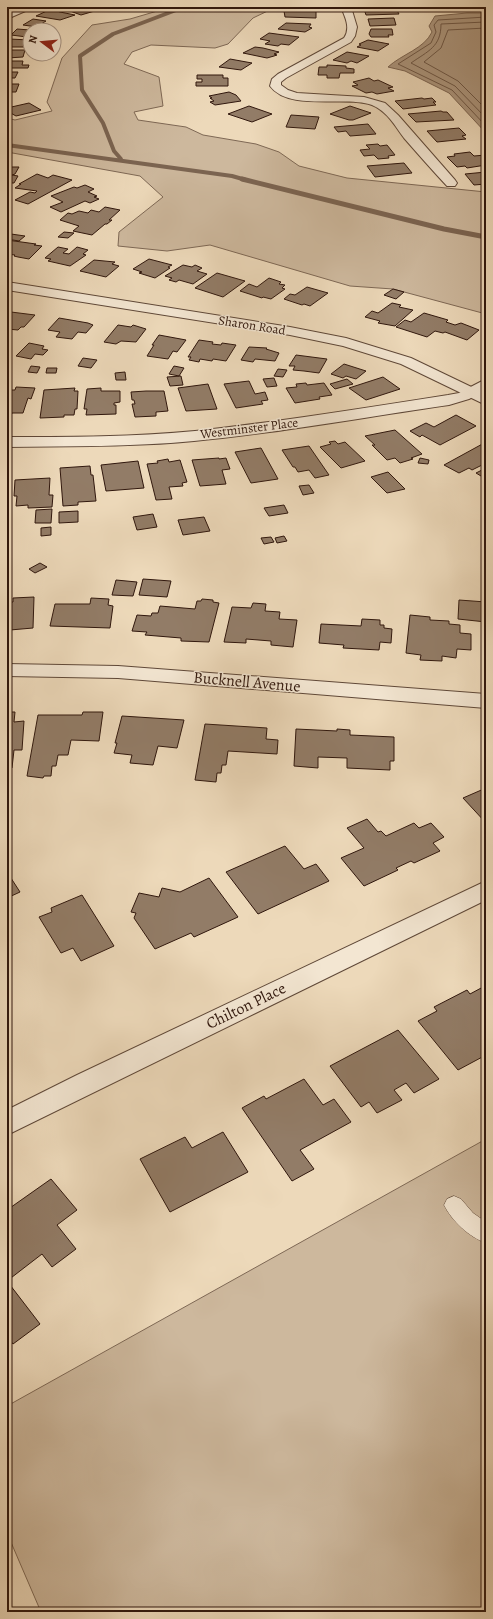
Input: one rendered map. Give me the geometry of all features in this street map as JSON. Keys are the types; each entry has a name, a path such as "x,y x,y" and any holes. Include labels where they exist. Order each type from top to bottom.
{"street":[{"path":"7,16 27,7"},
{"path":"346,7 353,30 351,37 285,73 276,81 275,86 287,93 299,96 351,98 380,105 394,118 451,183"},
{"name":"Sharon Road","path":"7,286 340,340 400,359 486,400"},
{"name":"Westminster Place","path":"7,442 120,441 217,433 449,400 471,392 486,384"},
{"name":"Bucknell Avenue","path":"7,670 113,671 486,701"},
{"name":"Chilton Place","path":"7,1123 86,1083 486,890"}],"lane":[{"path":"454,1205 466,1219 486,1234"}],"shaded area":[{"path":"171,7 276,7 253,18 228,44 215,48 151,45 132,52 124,64 159,77 163,106 134,112 138,120 186,127 203,135 256,144 279,152 299,166 347,178 486,192 486,314 393,289 350,286 210,245 167,251 118,246 119,232 163,197 140,176 7,152 7,118 15,120 52,111 47,102 61,62 62,62 62,58 92,25 130,19"},
{"path":"486,1139 486,1612 41,1612 7,1533 7,1406"}],"water":[{"path":"486,13 486,133 449,93 405,71 388,67 424,43 432,32 429,26 435,16"}],"building":[{"path":"59,7 89,7 98,10 81,15"},
{"path":"395,7 399,14 366,15 364,9"},
{"path":"51,9 75,15 60,20 36,16"},
{"path":"316,10 316,18 285,17 284,11"},
{"path":"394,18 396,25 370,26 368,19"},
{"path":"33,19 46,21 44,22 28,22"},
{"path":"286,23 311,24 309,27 312,28 305,32 278,29"},
{"path":"17,29 22,29 22,36 11,35"},
{"path":"371,29 392,29 393,35 388,35 389,37 371,37 369,34"},
{"path":"269,33 299,37 289,45 281,44 278,46 265,44 270,41 260,39"},
{"path":"9,39 22,40 22,47 7,47"},
{"path":"368,40 389,44 378,51 357,47 361,45 359,44"},
{"path":"255,47 279,52 274,54 277,55 267,58 243,53"},
{"path":"7,50 22,50 22,57 7,58"},
{"path":"347,52 369,56 357,63 351,61 347,63 333,60"},
{"path":"230,59 252,63 241,70 219,67"},
{"path":"7,61 22,61 22,65 29,65 28,68 7,68"},
{"path":"327,65 346,66 346,68 354,69 354,73 340,73 339,78 327,78 327,75 318,75 319,67 327,67"},
{"path":"7,72 18,72 15,78 7,78"},
{"path":"197,75 223,75 223,78 228,78 228,86 196,86 196,82 202,82 202,79 197,79"},
{"path":"369,78 374,81 378,80 393,87 388,88 394,91 377,94 372,92 366,93 352,86 358,85 353,82"},
{"path":"7,84 19,84 16,92 7,92"},
{"path":"229,92 236,95 241,101 215,105 210,102 214,101 209,96"},
{"path":"432,98 436,102 433,102 436,105 403,109 395,101"},
{"path":"29,103 41,110 16,116 7,111 7,108"},
{"path":"249,106 272,114 252,122 228,114"},
{"path":"350,106 371,113 353,120 330,114"},
{"path":"441,111 447,112 454,120 416,122 408,114"},
{"path":"291,115 319,117 315,129 286,127"},
{"path":"368,124 376,134 350,136 346,131 338,132 334,127"},
{"path":"459,128 466,135 462,136 466,139 437,142 427,131"},
{"path":"378,144 380,146 387,145 395,155 388,156 389,158 378,159 374,155 364,156 360,150 370,149 366,145"},
{"path":"470,152 474,156 486,155 486,165 467,168 465,166 457,167 447,157 455,156 454,154"},
{"path":"404,163 412,173 375,177 367,166"},
{"path":"7,167 19,167 15,174 12,175 18,176 14,183 11,183 8,187"},
{"path":"486,172 486,184 474,185 465,174"},
{"path":"37,174 48,178 53,175 72,180 28,204 15,200 30,192 35,193 37,191 15,188 21,184 19,184"},
{"path":"85,185 94,189 88,192 97,196 94,197 99,199 90,203 85,201 61,212 50,207 63,202 51,196 74,187 77,188"},
{"path":"105,207 120,210 109,220 112,220 92,235 73,231 79,226 60,220 68,213 72,214 79,211 88,213 91,210 99,212"},
{"path":"64,232 74,233 68,238 58,237"},
{"path":"11,234 25,236 19,241 7,239"},
{"path":"7,240 42,246 29,259 7,254"},
{"path":"58,247 68,249 63,253 69,254 77,247 88,250 83,254 86,255 70,266 48,261 51,259 45,258"},
{"path":"149,259 172,265 155,278 139,273 142,272 133,269"},
{"path":"94,260 115,262 112,264 119,266 106,277 80,271"},
{"path":"183,265 192,267 195,265 202,268 197,271 207,274 193,284 179,280 176,282 169,280 172,278 165,276"},
{"path":"217,273 245,281 223,297 195,288"},
{"path":"269,278 281,282 279,284 285,285 282,288 285,289 271,299 262,298 240,291 249,284 257,287"},
{"path":"307,287 328,293 310,306 284,299 290,294 295,295"},
{"path":"393,289 404,292 396,299 384,295"},
{"path":"392,303 401,305 399,307 413,310 395,326 378,323 380,321 365,317 372,311 378,313"},
{"path":"11,312 35,315 24,327 21,327 18,330 7,329 7,316"},
{"path":"424,313 448,320 446,322 455,325 461,323 479,330 467,340 445,332 435,331 427,337 396,327 405,320 411,322"},
{"path":"59,318 93,325 86,333 78,332 72,339 56,337 60,332 48,330"},
{"path":"118,325 131,327 133,325 146,329 136,342 121,341 116,344 104,342"},
{"path":"159,335 186,340 177,352 173,351 168,359 147,356"},
{"path":"199,340 213,342 212,344 221,345 222,343 236,345 226,361 200,359 199,362 189,360 191,357 188,357"},
{"path":"29,343 44,346 42,349 48,350 43,355 35,354 31,359 16,356"},
{"path":"249,347 267,348 266,349 279,353 275,361 255,359 253,362 241,360"},
{"path":"296,355 327,359 319,373 293,370 295,366 289,366"},
{"path":"83,358 97,360 91,368 78,366"},
{"path":"344,364 366,371 356,379 346,376 343,378 331,374"},
{"path":"31,366 40,367 37,373 28,372"},
{"path":"174,366 184,368 179,376 169,374"},
{"path":"47,368 57,368 56,373 46,373"},
{"path":"278,369 287,370 283,377 274,376"},
{"path":"125,372 126,380 116,380 115,373"},
{"path":"181,376 183,385 170,386 167,377"},
{"path":"383,377 400,389 366,400 349,388"},
{"path":"274,378 277,386 267,387 263,379"},
{"path":"347,379 353,384 335,389 330,384"},
{"path":"249,381 255,394 265,392 268,400 261,401 263,404 236,408 224,384"},
{"path":"306,383 307,385 324,383 332,395 319,397 320,399 295,403 286,388 297,387 296,384"},
{"path":"208,384 217,409 186,411 178,388"},
{"path":"16,387 35,388 31,399 28,398 23,413 12,413 11,416 7,416 7,390 15,390"},
{"path":"75,388 74,391 78,391 77,409 75,409 74,415 40,418 44,390"},
{"path":"101,388 101,391 120,391 120,402 114,403 114,405 116,405 116,414 86,415 87,409 84,409 87,389"},
{"path":"164,391 168,411 156,412 156,416 135,417 132,404 135,404 134,400 132,400 131,392"},
{"path":"456,415 476,426 440,445 422,435 420,437 410,431 426,423 434,427"},
{"path":"395,430 422,454 411,458 413,459 400,463 395,458 387,460 372,445 375,445 365,436"},
{"path":"335,441 338,444 345,442 365,461 341,468 320,447 331,444 329,442"},
{"path":"486,442 486,463 472,470 469,468 459,473 444,465"},
{"path":"309,446 329,475 315,478 309,470 298,472 282,450"},
{"path":"261,448 278,479 251,483 235,452"},
{"path":"226,458 230,469 222,470 226,484 200,486 192,460"},
{"path":"420,458 429,460 428,464 418,463"},
{"path":"168,459 169,462 180,460 187,482 182,483 183,486 169,487 172,499 156,500 147,464 158,463 157,461"},
{"path":"138,461 144,488 106,491 101,465"},
{"path":"90,466 91,475 93,475 96,501 78,502 78,505 63,506 60,468"},
{"path":"486,468 486,479 476,473"},
{"path":"388,472 405,489 387,493 371,477"},
{"path":"50,478 49,495 53,495 52,507 28,508 28,505 16,506 17,496 14,496 15,480"},
{"path":"309,485 314,493 303,495 299,486"},
{"path":"284,505 288,513 269,516 264,508"},
{"path":"52,509 51,523 35,523 36,510"},
{"path":"78,511 78,522 59,523 59,512"},
{"path":"153,514 157,527 137,530 133,517"},
{"path":"204,517 210,531 183,535 178,520"},
{"path":"51,527 51,535 41,536 41,528"},
{"path":"284,536 287,541 277,543 275,538"},
{"path":"271,537 274,542 264,544 261,538"},
{"path":"40,563 47,567 35,573 29,569"},
{"path":"143,579 171,581 167,597 139,595"},
{"path":"116,580 137,582 133,596 112,595"},
{"path":"34,597 33,628 10,630 10,632 7,633 7,602 13,602 13,598"},
{"path":"91,598 109,599 108,605 113,606 110,628 50,626 55,604 90,604"},
{"path":"202,599 213,600 213,602 219,603 209,642 181,641 181,638 145,635 147,632 132,631 137,615 151,616 152,613 158,613 160,606 195,609 197,601 201,601"},
{"path":"459,600 486,602 486,622 458,619"},
{"path":"253,603 266,604 265,611 280,612 279,619 297,620 293,647 271,645 271,641 246,639 246,643 224,642 232,607 251,608"},
{"path":"410,615 430,617 430,620 449,621 449,624 460,625 460,633 471,634 471,650 457,649 456,658 442,656 442,661 420,660 421,655 406,653"},
{"path":"362,619 380,620 380,625 384,625 384,628 392,629 391,643 380,642 379,650 343,648 344,645 319,643 321,624 361,626"},
{"path":"7,712 15,712 14,722 24,721 22,750 14,750 12,768 7,768"},
{"path":"83,712 103,712 99,741 71,740 68,755 58,755 56,766 52,766 51,776 44,776 43,778 27,776 38,715 82,715"},
{"path":"122,716 184,720 177,748 158,746 153,765 130,763 132,755 114,753"},
{"path":"205,724 267,728 266,739 278,740 277,754 228,751 226,765 222,765 221,773 217,773 216,782 195,780"},
{"path":"296,729 337,731 337,729 350,730 350,735 394,737 394,761 390,761 390,770 347,768 347,758 318,757 318,768 294,766"},
{"path":"486,788 486,823 463,798"},
{"path":"367,819 378,832 381,831 386,836 414,823 419,828 431,823 444,837 433,843 440,851 414,863 411,861 396,868 398,870 364,886 341,858 364,848 347,828"},
{"path":"285,846 304,869 316,864 329,881 258,914 226,872"},
{"path":"9,875 20,892 7,898 7,876"},
{"path":"209,878 238,917 194,937 191,933 155,949 134,918 136,913 131,912 139,893 159,897 162,888 180,892"},
{"path":"82,895 114,946 81,961 73,948 61,953 39,917 52,912 51,908"},
{"path":"483,987 486,991 486,1055 458,1070 418,1021 437,1011 434,1007 467,990 470,994"},
{"path":"398,1030 439,1079 414,1093 406,1083 394,1090 402,1100 377,1113 369,1102 361,1107 330,1066"},
{"path":"304,1079 323,1105 334,1099 351,1122 300,1150 314,1169 292,1181 242,1108 264,1096 266,1099"},
{"path":"223,1132 248,1172 170,1212 140,1159 185,1137 192,1148"},
{"path":"51,1179 77,1210 57,1225 76,1249 52,1267 42,1254 7,1281 7,1210"},
{"path":"7,1281 40,1324 13,1344 7,1336"}],"waterway":[{"path":"121,159 114,151 103,123 82,90 80,56 113,34 184,7"},
{"path":"7,145 232,176 246,180"},
{"path":"246,180 444,229 486,237"}]}
